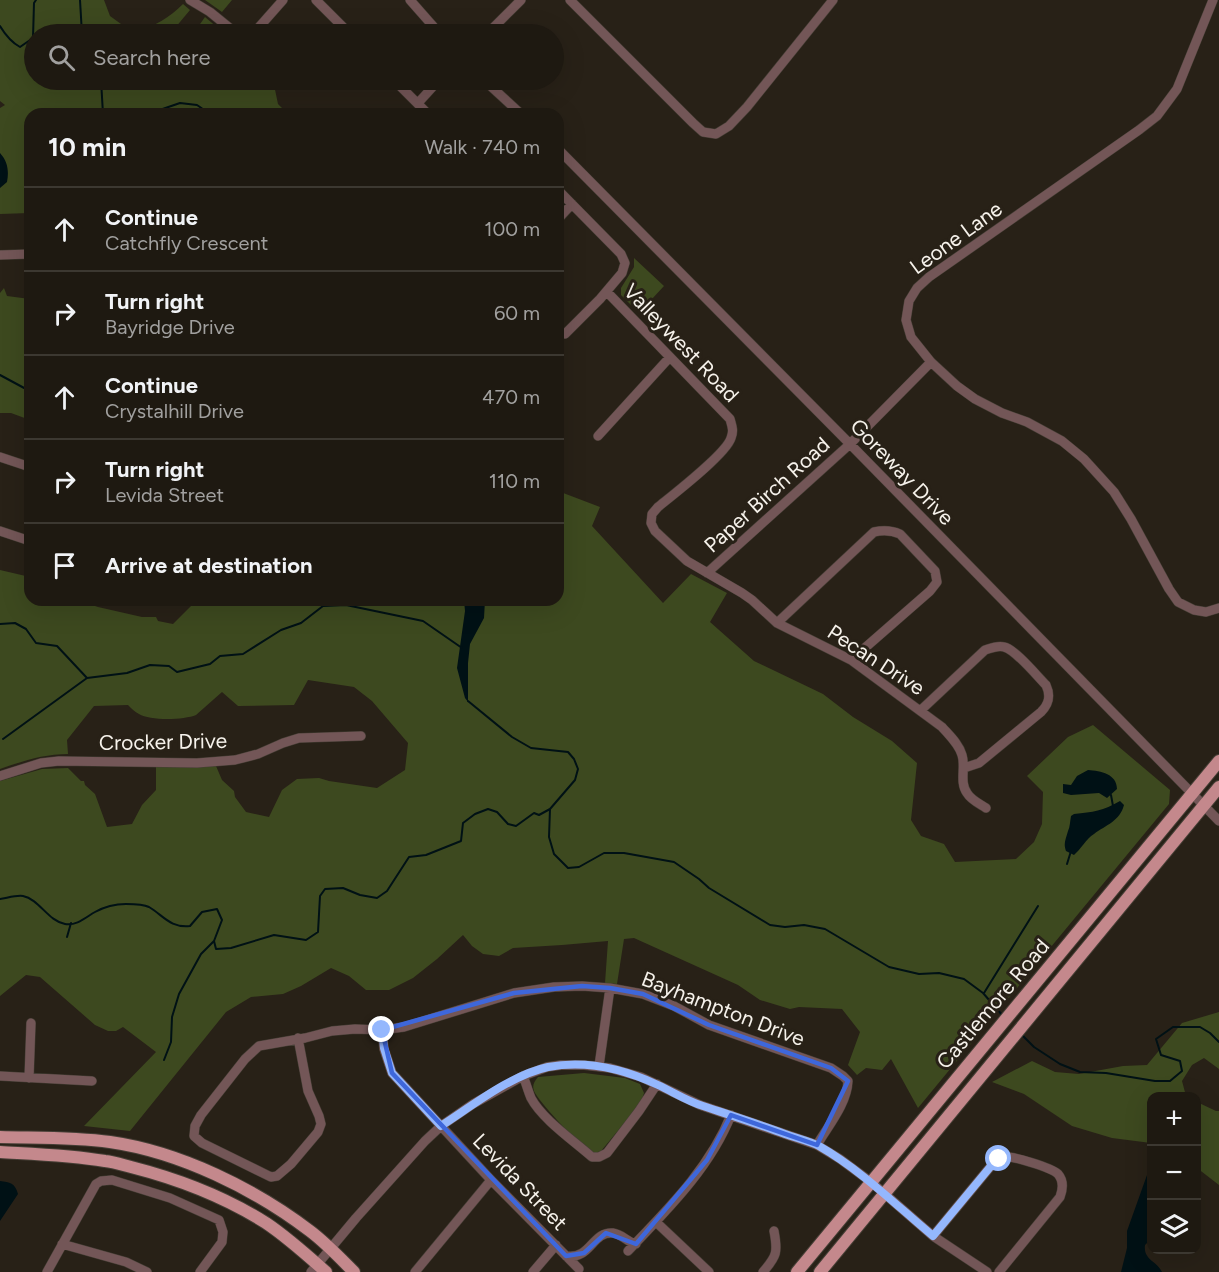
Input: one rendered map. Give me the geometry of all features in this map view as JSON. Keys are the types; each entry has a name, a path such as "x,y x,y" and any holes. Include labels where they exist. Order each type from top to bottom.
{"main road":[{"name":"Castlemore Road","path":"797,1272 1219,761"},
{"name":"Castlemore Road","path":"820,1272 1219,787"},
{"path":"0,1137 63,1138 111,1142 173,1158 229,1180 259,1196 310,1231 354,1272"},
{"path":"0,1152 106,1161 175,1180 209,1194 266,1223 318,1269"}],"street":[{"path":"190,0 225,24"},
{"path":"263,24 284,0"},
{"path":"316,0 340,24"},
{"path":"410,0 431,24"},
{"path":"497,24 521,0"},
{"path":"570,0 693,123 704,132 716,134 729,126 747,107 833,0"},
{"name":"Leone Lane","path":"1213,0 1177,89 1157,116 929,277 917,288 909,301 906,320 911,336 931,362 957,386 975,399 1002,413 1027,422 1062,441 1084,459 1114,492 1178,602 1194,610 1206,612 1219,608"},
{"path":"404,90 423,108"},
{"path":"418,103 430,90"},
{"path":"495,90 514,108"},
{"name":"Goreway Drive","path":"564,155 1219,821"},
{"path":"564,196 621,254 624,261 624,270 607,292 565,334"},
{"path":"564,213 572,204"},
{"path":"0,255 24,254"},
{"name":"Valleywest Road","path":"607,292 730,419 733,427 730,441 721,453 652,514 651,523 655,531 687,561 707,573"},
{"path":"598,436 670,357"},
{"name":"Paper Birch Road","path":"707,573 850,444 931,362"},
{"path":"0,458 24,465"},
{"path":"777,623 874,532 884,530 900,534 935,571 937,582 930,591 851,660"},
{"path":"0,531 24,539"},
{"name":"Pecan Drive","path":"707,573 747,596 777,623 851,660 942,727 954,740 962,754 963,786 967,794 986,808"},
{"path":"921,710 985,650 992,647 1003,646 1012,650 1046,685 1049,700 1046,707 979,763 964,768"},
{"name":"Crocker Drive","path":"0,776 41,763 59,761 176,764 235,760 258,754 299,738 361,736"},
{"name":"Bayhampton Drive","path":"298,1038 308,1091 321,1124 318,1132 291,1164 277,1176 271,1177 201,1143 194,1136 195,1126 201,1115 245,1059 259,1046 332,1031 404,1027 514,993 554,987 582,986 643,994 674,1006 709,1025 831,1068 843,1076 848,1081 848,1090 817,1145"},
{"path":"599,1066 610,988"},
{"path":"29,1078 31,1023"},
{"name":"Levida Street","path":"382,1030 384,1048 392,1073 491,1180 579,1269"},
{"path":"318,1269 330,1249 356,1218 441,1126 473,1104 523,1076 547,1067 561,1065 599,1066 641,1077 699,1105 817,1145 870,1182 933,1236 987,1272"},
{"path":"0,1076 92,1081"},
{"path":"523,1076 539,1108 592,1157 599,1157 607,1153 639,1112 657,1084"},
{"path":"628,1251 656,1222 707,1160 724,1131 730,1115"},
{"path":"933,1236 999,1159 1013,1157 1056,1172 1062,1180 1063,1190 1060,1197 999,1272"},
{"path":"47,1272 96,1184 112,1180 170,1198 219,1220 223,1232 222,1242 200,1272"},
{"path":"415,1272 491,1180"},
{"path":"656,1222 709,1272"},
{"path":"763,1272 776,1254 774,1231"},
{"path":"566,1256 579,1256 606,1233 619,1234 629,1242 636,1244"},
{"path":"62,1244 126,1262 147,1272"},
{"path":"533,1272 556,1245"}],"highlighted area":[{"path":"582,986 643,994 709,1025 831,1068 848,1081 817,1145 731,1115 707,1160 636,1244 606,1233 584,1253 566,1256 392,1073 382,1030 514,993"}],"green space":[{"path":"0,0 104,0 110,16 121,24 24,24 24,90 275,90 278,104 282,108 24,108 24,213 0,214 0,108 5,105 0,101"},
{"path":"205,0 232,0 222,12"},
{"path":"183,4 190,10 178,24 155,24"},
{"path":"205,17 213,24 200,24"},
{"path":"634,258 664,286 639,313 621,295 621,288 634,267"},
{"path":"4,288 7,296 24,298 24,418 11,413 0,413 0,293"},
{"path":"564,493 600,507 592,526 663,603 691,574 727,593 710,622 754,661 823,694 853,717 892,741 917,763 911,820 921,836 944,844 955,862 1016,859 1034,842 1042,824 1043,792 1027,776 1068,737 1093,725 1170,790 1169,804 918,1108 891,1059 882,1070 866,1068 857,1075 848,1065 860,1032 842,1009 799,1007 790,1009 760,1000 738,985 634,938 624,939 617,984 605,983 608,941 513,948 499,956 483,954 463,935 413,978 389,990 366,990 349,976 331,968 283,994 251,997 226,1012 130,1131 84,1126 156,1052 123,1027 116,1031 108,1031 95,1025 40,977 26,975 0,996 0,781 42,769 68,768 95,794 107,827 132,824 142,805 156,790 156,767 216,766 222,780 234,791 235,797 246,812 269,817 282,790 297,779 319,778 377,788 405,770 408,743 372,701 354,687 308,680 294,705 238,706 222,692 196,715 167,719 144,716 128,705 94,706 67,740 68,754 42,757 0,769 0,570 24,576 24,606 95,606 142,617 156,617 158,621 173,624 191,606 564,606"},
{"path":"1219,1012 1219,1069 1204,1058 1192,1065 1182,1081 1185,1092 1147,1092 1147,1142 1112,1138 1072,1126 1024,1094 992,1082 1032,1061 1055,1072 1079,1074 1123,1066 1147,1065 1182,1023"},
{"path":"584,1073 625,1078 640,1084 644,1093 641,1103 601,1151 595,1153 586,1149 567,1130 533,1089 538,1077"},
{"path":"1201,1104 1219,1111 1219,1185 1201,1171"}],"shaded area":[{"path":"0,153 6,163 8,174 7,182 0,188"},
{"path":"465,606 485,606 484,618 470,644 468,702 457,668"},
{"path":"1088,770 1103,772 1111,777 1117,789 1107,798 1099,793 1071,795 1063,793 1063,784 1071,785 1077,776"},
{"path":"1120,801 1124,805 1116,819 1091,836 1074,855 1066,851 1065,843 1071,816 1103,809"},
{"path":"1147,1175 1147,1243 1145,1250 1148,1257 1162,1272 1121,1272 1127,1248 1127,1231"},
{"path":"0,1181 12,1184 18,1194 0,1221"}],"waterway":[{"path":"33,24 36,0"},
{"path":"80,0 81,24"},
{"path":"0,26 14,43 20,47 24,44"},
{"path":"102,90 103,108"},
{"path":"165,108 180,103 197,105 201,108"},
{"path":"0,375 24,388"},
{"path":"3,739 87,678 127,673 150,665 169,666 177,672 210,664 220,656 243,654 281,630 301,623 323,606"},
{"path":"351,606 423,621 462,648"},
{"path":"0,624 15,623 26,629 36,643 57,646 87,678"},
{"path":"214,941 216,949 231,948 274,935 306,940 318,932 320,896 325,889 343,888 360,895 377,898 387,891 409,857 426,855 461,841 463,823 475,814 488,809 497,812 508,824 516,826 534,813 539,815 550,809 575,780 578,769 574,759 568,752 531,748 512,737 468,701"},
{"path":"1111,795 1113,806"},
{"path":"550,809 549,837 554,854 568,868 579,867 604,853 624,853 674,862 709,888 770,925 785,927 804,925 825,929 889,967 919,974 939,973 964,979 983,993 1003,1016"},
{"path":"1067,864 1071,851"},
{"path":"0,899 14,896 29,898 54,919 65,924 77,922 110,906 135,904 147,906 172,923 190,926 202,912 217,909 222,920 214,941 201,954 179,994 172,1017 171,1042 164,1060"},
{"path":"984,993 1038,906"},
{"path":"67,937 71,923"},
{"path":"1022,1035 1034,1047 1060,1064 1080,1072 1106,1073 1155,1081 1170,1081 1182,1071 1180,1061 1161,1055 1156,1039 1173,1027 1200,1027 1219,1042"}],"route":[{"path":"382,1030 384,1048 392,1073 441,1126 510,1082 532,1072 561,1065 610,1068 641,1077 699,1105 817,1145 870,1182 933,1236 999,1159"}]}
